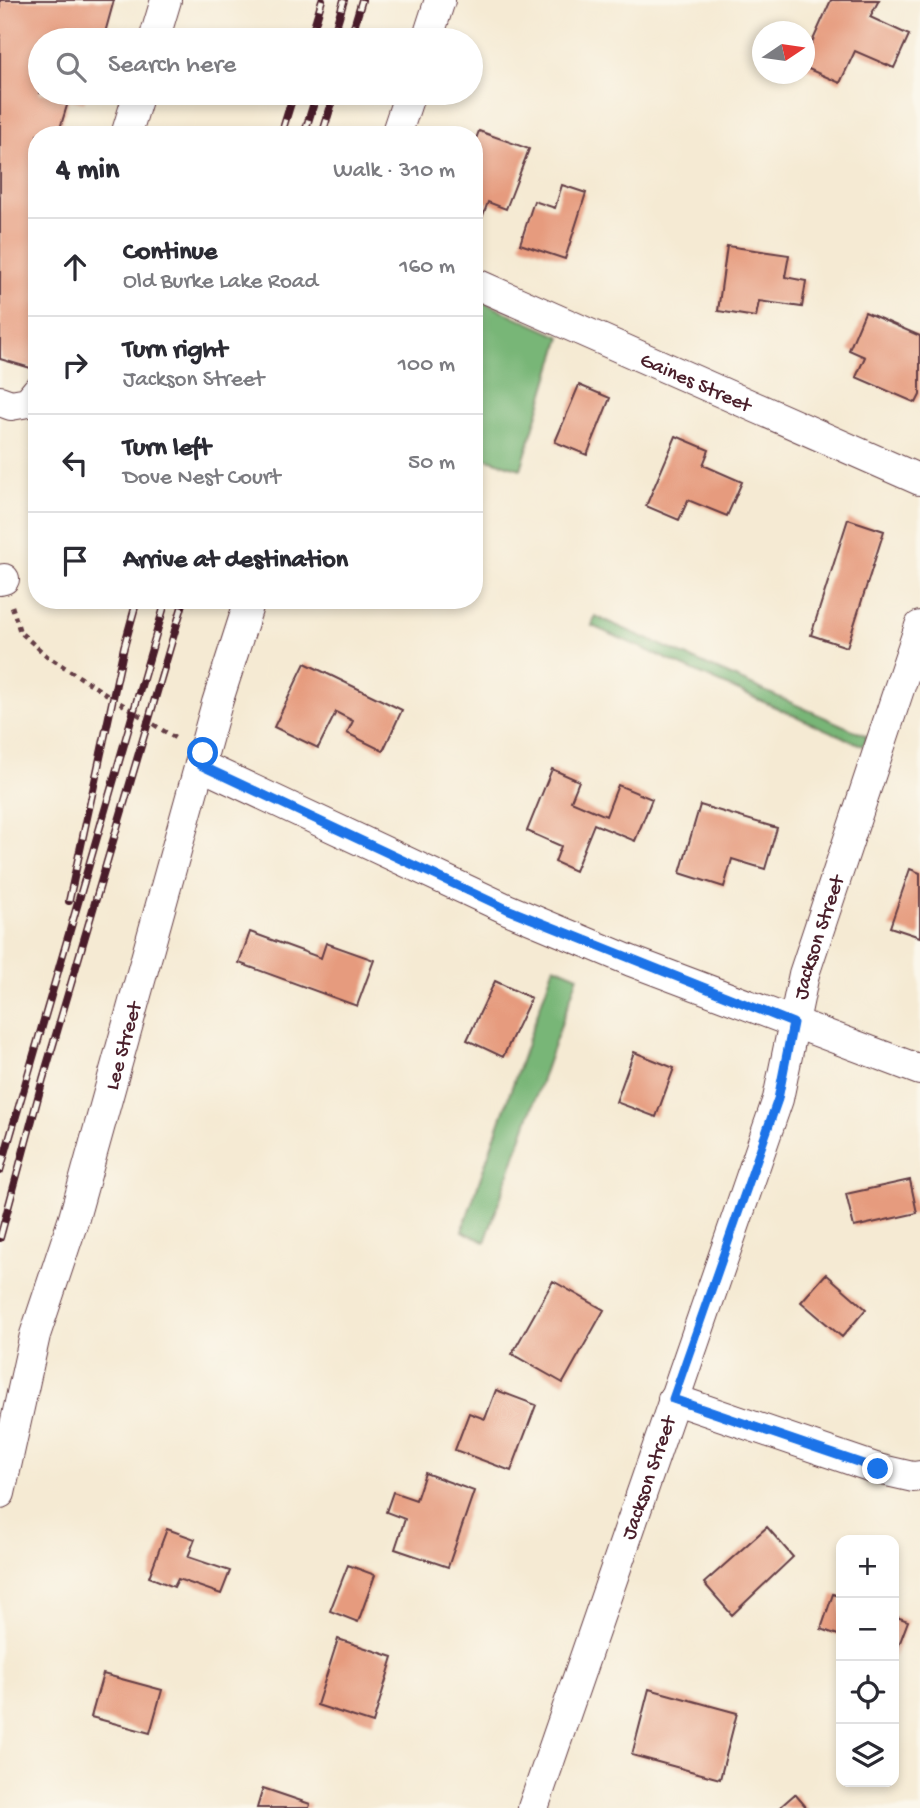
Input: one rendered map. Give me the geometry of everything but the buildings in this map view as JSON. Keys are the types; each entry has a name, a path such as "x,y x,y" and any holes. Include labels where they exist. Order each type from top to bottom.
{"street":[{"path":"158,28 166,0"},
{"path":"431,28 440,0"},
{"path":"129,126 135,105"},
{"path":"399,126 406,105"},
{"name":"Gaines Street","path":"483,287 920,480"},
{"path":"0,401 11,405 28,402"},
{"name":"Lee Street","path":"0,1493 35,1335 74,1218 202,759 247,609"},
{"name":"Jackson Street","path":"533,1808 778,1099 804,974 920,626"},
{"path":"202,759 507,909 793,1023 920,1070"},
{"path":"673,1399 878,1469 920,1476"}],"path":[{"path":"2,579 20,632 47,656 86,679 202,759"}],"green space":[{"path":"483,302 561,337 521,469 483,458"},
{"path":"595,616 867,736 863,746 592,626"},
{"path":"554,966 578,976 485,1242 462,1231"}],"railway":[{"path":"314,28 322,0"},
{"path":"336,28 344,0"},
{"path":"354,28 362,0"},
{"path":"284,126 290,105"},
{"path":"307,126 313,105"},
{"path":"325,126 331,105"},
{"path":"69,901 135,609"},
{"path":"0,1171 163,609"},
{"path":"0,1238 43,1079 181,609"}],"route":[{"path":"203,753 200,765 384,853 631,961 793,1023 778,1099 673,1399 878,1469"}]}
